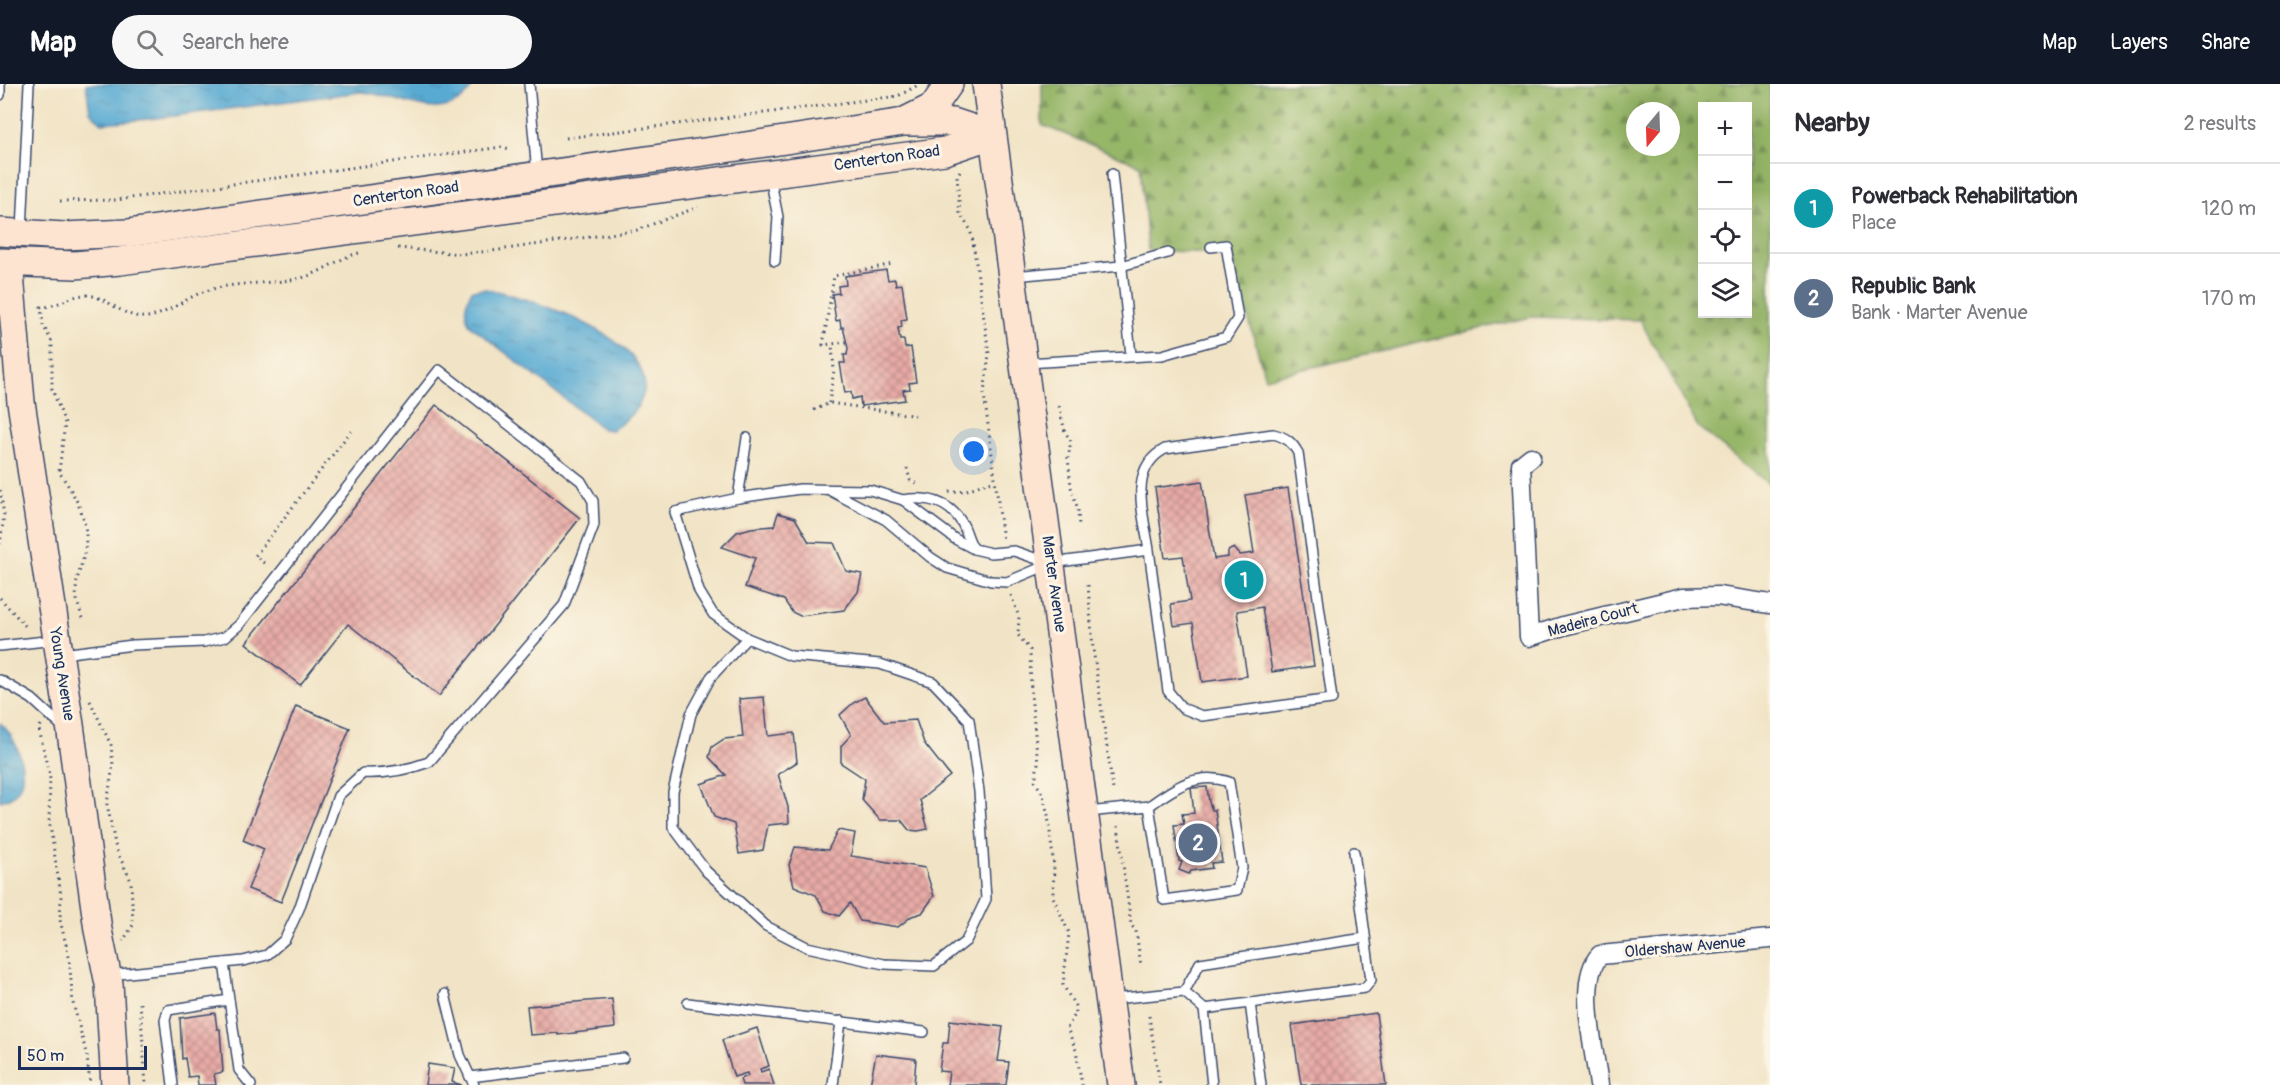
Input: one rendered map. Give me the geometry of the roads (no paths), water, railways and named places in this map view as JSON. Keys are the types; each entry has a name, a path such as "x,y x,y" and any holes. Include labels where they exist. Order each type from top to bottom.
{"main road":[{"path":"904,122 933,107 949,84"},
{"name":"Marter Avenue","path":"986,84 1121,1085"},
{"name":"Centerton Road","path":"8,247 128,233 537,176 904,122 953,122 992,135"},
{"name":"Centerton Road","path":"8,247 75,265 114,262 945,151 992,135"},
{"name":"Young Avenue","path":"8,247 21,402 72,735 98,930 107,976 115,1085"}],"street":[{"name":"Madeira Court","path":"1531,457 1521,465 1529,637 1563,626 1684,597 1718,597 1770,604"},
{"name":"Oldershaw Avenue","path":"1599,1085 1588,996 1590,972 1600,955 1770,939"}],"lane":[{"path":"0,84 0,95"},
{"path":"8,247 29,84"},
{"path":"529,84 537,176"},
{"path":"1112,174 1131,355"},
{"path":"769,175 778,217 776,261"},
{"path":"1024,363 1162,355 1226,337 1238,318 1226,245 1211,247"},
{"path":"1012,276 1121,266 1168,253"},
{"path":"0,646 133,645 204,642 225,638 239,625 439,370 581,481 593,501 594,525 564,605 429,762 382,774 363,773 338,796 299,909 285,939 267,955 224,963 107,976"},
{"path":"1273,434 1288,440 1298,453 1332,699 1202,716 1182,708 1168,691 1149,550 1140,486 1146,463 1154,454 1165,449 1273,434"},
{"path":"738,498 747,438"},
{"path":"747,638 711,677 691,714 673,792 673,827 706,871 766,926 807,947 884,964 934,966 966,941 986,899 979,791 969,720 933,682 880,664 791,656 747,638 713,614 699,591 675,512 738,498 800,489 870,490 903,500 955,539 974,549 991,553 1014,551 1052,563"},
{"path":"831,491 886,520 930,557 960,574 991,581 1007,582 1052,563 1149,550"},
{"path":"903,500 924,498 947,507 962,524 974,549"},
{"path":"0,680 32,699 72,735"},
{"path":"1085,812 1149,806 1182,783 1218,778 1229,782 1242,868 1237,890 1164,900 1149,806"},
{"path":"1204,1010 1365,988 1371,980 1354,852"},
{"path":"1184,992 1200,963 1365,938"},
{"path":"224,963 239,1071 251,1085"},
{"path":"1110,1000 1184,992 1204,1010 1212,1085"},
{"path":"445,994 460,1055 472,1081 623,1058"},
{"path":"173,1085 165,1020 168,1010 229,1000"},
{"path":"688,1003 924,1032"},
{"path":"1250,1003 1261,1085"},
{"path":"833,1085 841,1022"}],"water":[{"path":"86,84 474,84 463,98 450,106 436,108 360,92 102,123 90,112"},
{"path":"485,289 542,305 577,319 608,337 632,357 644,380 639,404 612,430 603,429 470,325 466,312 468,299 472,290"},
{"path":"0,723 14,741 19,753 22,777 19,788 12,796 0,801"}],"place":[{"name":"Powerback Rehabilitation","path":"1244,580"},
{"name":"Republic Bank","path":"1198,843"}]}
